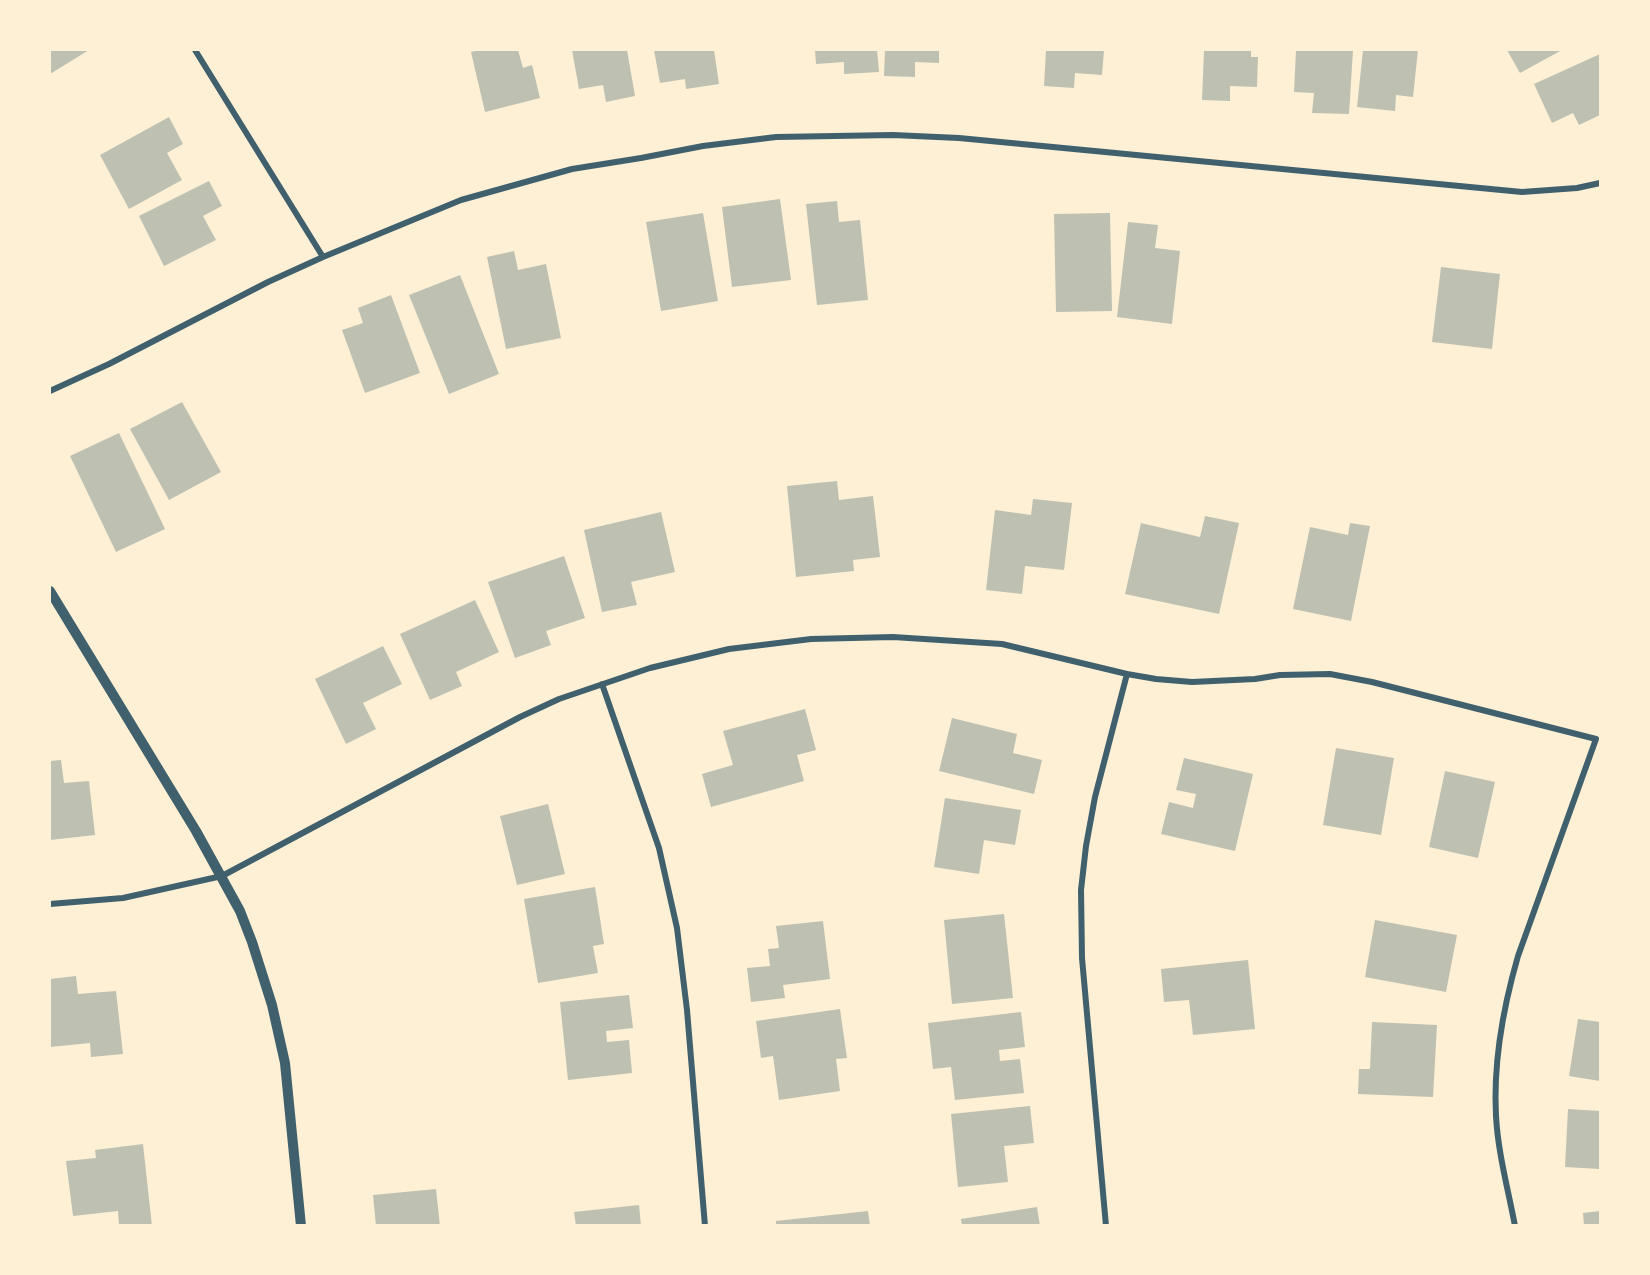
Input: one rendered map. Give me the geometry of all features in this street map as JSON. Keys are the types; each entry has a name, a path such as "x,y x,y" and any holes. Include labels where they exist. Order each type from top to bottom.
{"street":[{"path":"195,50 323,257"},
{"path":"50,391 109,364 268,282 461,200 572,169 641,159 703,146 776,137 893,135 959,138 1522,192 1577,188 1600,183"},
{"path":"50,591 222,876 240,911 263,973 279,1035 289,1093 301,1226"},
{"path":"50,904 123,898 222,876 520,717 559,699 650,668 729,649 811,639 893,637 1002,644 1127,674 1192,682 1255,679 1280,675 1330,674 1372,682 1596,739 1518,956 1499,1033 1496,1117 1515,1226"},
{"path":"1106,1226 1082,958 1081,890 1095,796 1127,674"},
{"path":"602,684 658,848 677,928 687,1010 705,1226"}],"building":[{"path":"50,50 89,50 50,74"},
{"path":"518,50 523,68 532,65 540,98 485,112 471,52"},
{"path":"572,50 627,50 635,96 606,102 603,85 579,89"},
{"path":"654,50 714,50 719,84 686,89 685,79 660,83"},
{"path":"815,50 877,50 879,72 844,74 844,62 816,64"},
{"path":"885,50 939,50 939,63 915,62 915,77 884,76"},
{"path":"1046,50 1104,50 1102,75 1075,73 1074,88 1044,86"},
{"path":"1204,50 1251,50 1251,57 1258,57 1257,87 1230,86 1230,101 1202,100"},
{"path":"1296,50 1353,50 1349,114 1312,113 1314,93 1294,92"},
{"path":"1363,50 1418,50 1413,97 1396,95 1395,111 1357,107"},
{"path":"1507,50 1562,50 1520,73"},
{"path":"1600,54 1600,115 1579,125 1573,113 1552,123 1534,84"},
{"path":"169,117 183,144 167,153 182,180 129,209 100,155"},
{"path":"209,181 222,206 203,216 216,240 164,266 139,216"},
{"path":"780,199 791,280 732,287 722,207"},
{"path":"837,201 839,222 860,220 868,300 817,305 806,204"},
{"path":"703,213 718,301 661,311 646,222"},
{"path":"1110,213 1112,311 1056,312 1054,214"},
{"path":"1128,222 1158,225 1155,248 1180,251 1172,324 1117,317"},
{"path":"514,251 518,270 546,264 561,338 506,349 487,257"},
{"path":"1441,267 1500,274 1492,349 1432,342"},
{"path":"460,275 499,374 449,394 409,295"},
{"path":"391,295 420,373 365,393 342,330 363,323 358,308"},
{"path":"182,402 221,472 169,500 130,429"},
{"path":"119,433 165,529 116,552 70,456"},
{"path":"837,481 839,500 873,496 880,557 853,560 854,571 796,577 787,486"},
{"path":"1033,499 1072,503 1064,570 1025,566 1022,594 986,590 995,510 1031,515"},
{"path":"661,512 675,572 631,582 637,605 602,612 584,530"},
{"path":"1205,516 1239,523 1219,614 1125,594 1141,523 1200,537"},
{"path":"1350,523 1370,526 1351,621 1293,609 1310,527 1348,535"},
{"path":"564,556 585,618 546,631 551,645 515,658 488,582"},
{"path":"475,600 499,652 456,672 462,686 430,700 400,634"},
{"path":"383,646 402,684 363,703 376,729 346,744 315,679"},
{"path":"805,709 816,750 797,755 804,781 711,807 702,774 733,765 723,731"},
{"path":"952,718 1017,734 1013,753 1042,760 1034,794 939,771"},
{"path":"1336,748 1394,758 1381,835 1323,825"},
{"path":"1184,758 1253,774 1235,851 1161,834 1169,802 1193,808 1196,794 1176,790"},
{"path":"61,760 64,783 89,781 95,835 50,840 50,761"},
{"path":"1445,771 1495,782 1478,858 1429,847"},
{"path":"945,798 1021,810 1015,845 984,840 979,874 934,867"},
{"path":"548,804 565,874 517,885 500,816"},
{"path":"595,887 604,944 593,946 598,973 538,983 524,899"},
{"path":"1004,914 1013,998 952,1004 944,920"},
{"path":"1375,920 1457,935 1446,992 1365,977"},
{"path":"823,921 830,979 783,985 785,998 751,1002 747,968 770,966 768,949 779,948 776,926"},
{"path":"1248,960 1255,1029 1193,1035 1189,1000 1164,1002 1161,969"},
{"path":"76,976 78,994 116,991 123,1054 91,1057 90,1043 50,1047 50,979"},
{"path":"629,995 633,1028 606,1031 607,1042 629,1040 632,1073 568,1080 560,1002"},
{"path":"840,1009 847,1058 836,1059 840,1091 779,1100 773,1056 761,1058 756,1021"},
{"path":"1021,1012 1025,1047 999,1050 1000,1061 1020,1059 1024,1093 955,1100 951,1067 933,1069 928,1023"},
{"path":"1578,1019 1600,1022 1600,1081 1569,1076"},
{"path":"1372,1022 1437,1025 1433,1097 1358,1094 1359,1069 1370,1069"},
{"path":"1030,1106 1034,1143 1004,1146 1008,1182 958,1187 951,1114"},
{"path":"1568,1109 1600,1111 1600,1169 1565,1167"},
{"path":"143,1144 152,1226 119,1226 118,1211 73,1216 66,1161 96,1158 95,1150"},
{"path":"436,1189 440,1226 376,1226 373,1195"},
{"path":"639,1205 641,1226 576,1226 574,1212"},
{"path":"1037,1207 1040,1226 962,1226 961,1219"},
{"path":"868,1211 870,1226 776,1226 776,1221"},
{"path":"1600,1211 1600,1226 1584,1226 1583,1213"}]}
